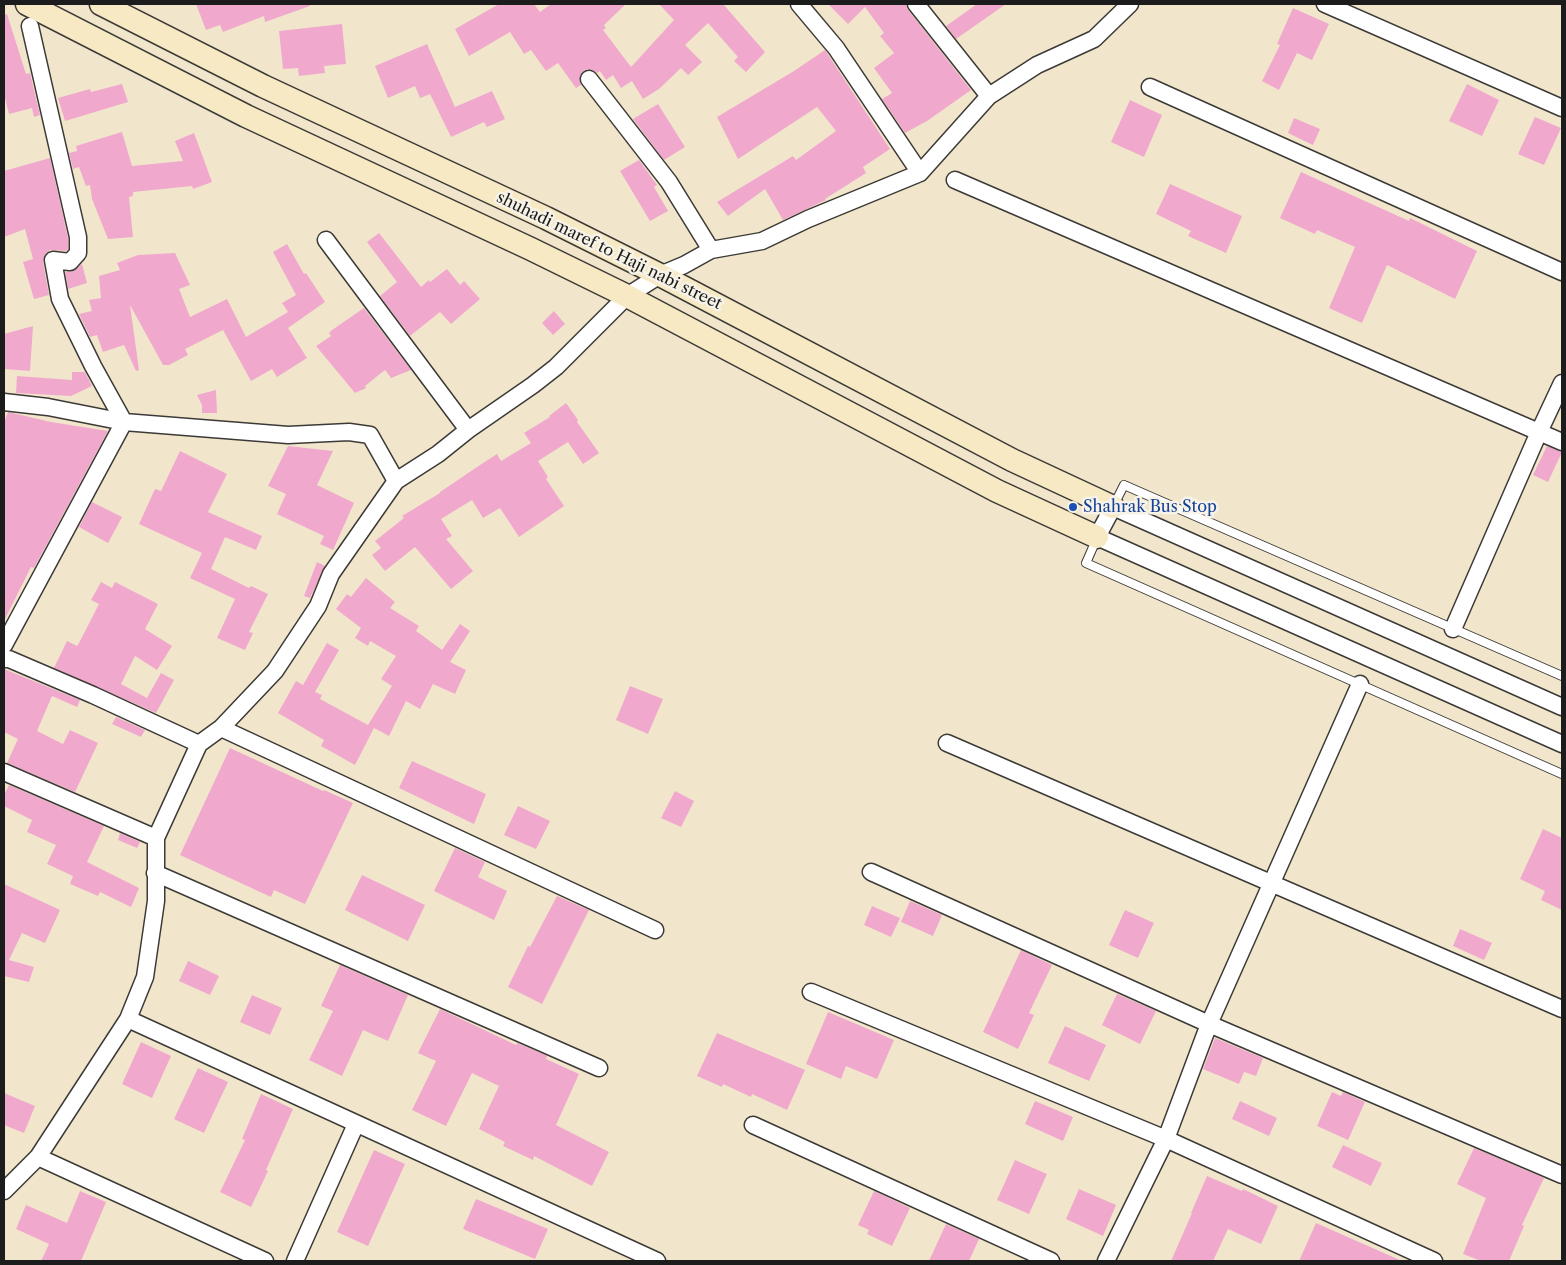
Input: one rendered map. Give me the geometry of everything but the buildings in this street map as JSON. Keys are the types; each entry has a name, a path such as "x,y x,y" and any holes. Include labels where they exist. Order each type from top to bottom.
{"main road":[{"path":"27,4 246,116 627,296 997,491 1097,538"},
{"name":"shuhadi maref to Haji nabi street","path":"101,4 263,86 546,218 660,275 1012,460 1113,507"}],"street":[{"path":"799,4 836,48 920,172"},
{"path":"916,4 989,96"},
{"path":"4,1191 38,1157 128,1019 145,977 156,901 156,838 199,744 221,728 275,671 318,606 331,574 396,481 438,454 468,430 498,411 556,367 627,296 660,275 684,265 711,250 762,242 808,219 920,172 989,96 1037,65 1094,39 1130,4"},
{"path":"1325,4 1562,108"},
{"path":"30,26 78,237 78,253 70,262 53,260 60,299 93,366 124,422"},
{"path":"589,79 669,182 711,250"},
{"path":"1150,87 1562,272"},
{"path":"955,180 1562,442"},
{"path":"326,240 468,430"},
{"path":"1453,629 1562,383"},
{"path":"5,404 48,407 124,422 288,435 349,432 370,435 396,481"},
{"path":"4,645 124,422"},
{"path":"1562,707 1113,507 1097,538 1562,744"},
{"path":"4,659 9,659 93,695 199,744"},
{"path":"1106,1261 1166,1139 1210,1024 1360,684"},
{"path":"221,728 656,930"},
{"path":"947,744 1562,1009"},
{"path":"4,772 156,838"},
{"path":"871,872 1210,1024 1562,1175"},
{"path":"155,874 600,1068"},
{"path":"811,992 1166,1139 1434,1261"},
{"path":"128,1019 356,1124 622,1253 657,1261"},
{"path":"296,1261 356,1124"},
{"path":"753,1125 1051,1261"},
{"path":"38,1157 264,1261"}],"lane":[{"path":"1113,507 1124,485 1562,676"},
{"path":"1097,538 1086,563 1562,774"}],"place":[{"name":"Shahrak Bus Stop","path":"1073,507"}]}
